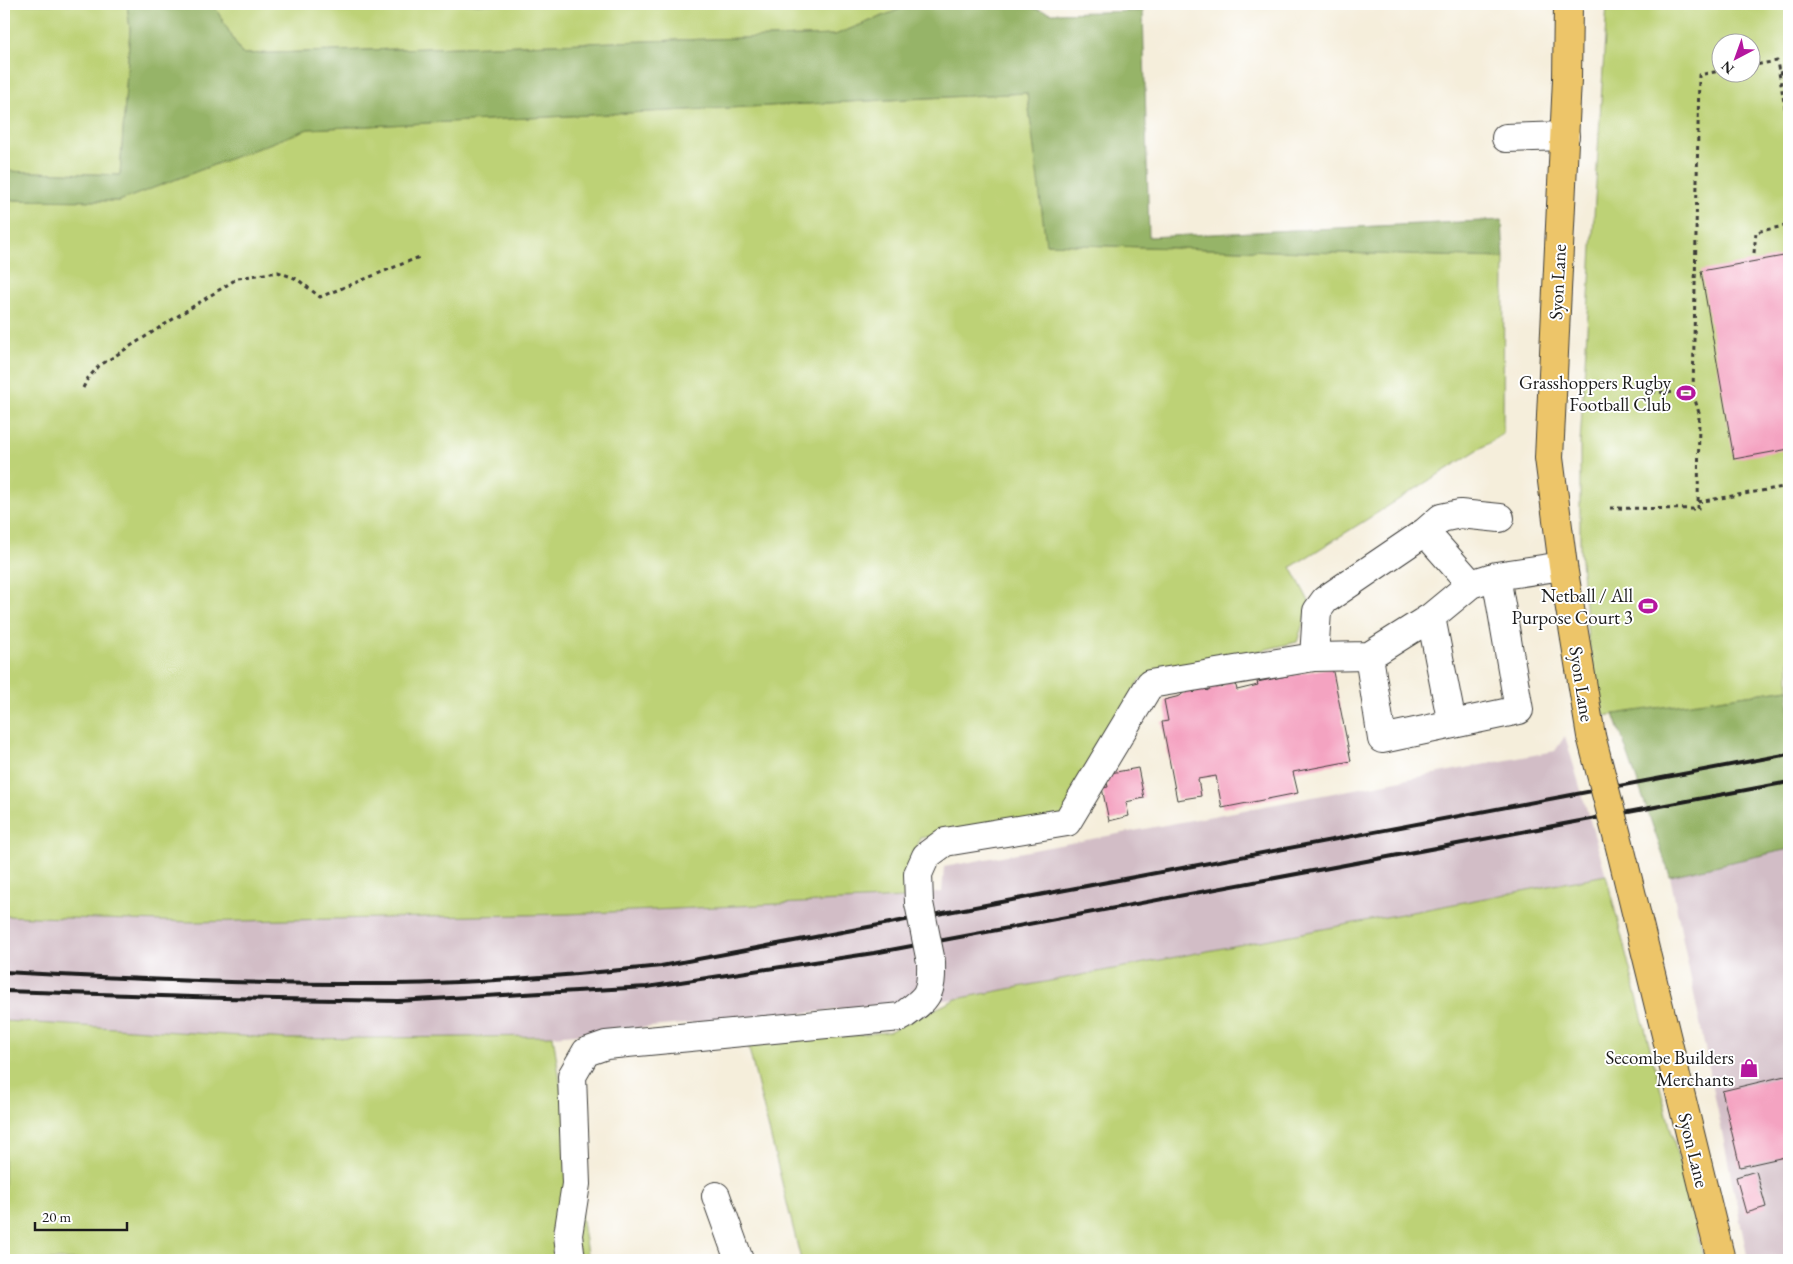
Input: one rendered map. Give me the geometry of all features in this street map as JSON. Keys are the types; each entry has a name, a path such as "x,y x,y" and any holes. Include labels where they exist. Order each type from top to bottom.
{"main road":[{"name":"Syon Lane","path":"1568,4 1564,136 1549,458 1563,566 1591,736 1622,851 1721,1260"}],"lane":[{"path":"1506,138 1564,136"},
{"path":"1314,657 1317,611 1325,600 1425,532 1441,518 1460,514 1500,518"},
{"path":"1369,656 1382,739 1519,710 1484,580 1425,532"},
{"path":"571,1260 568,1235 576,1184 572,1076 586,1052 606,1045 901,1017 923,1001 932,982 931,962 919,903 918,874 926,856 945,842 1067,822 1150,684 1314,657 1369,656 1431,617 1484,580 1563,566"},
{"path":"1431,617 1452,724"},
{"path":"716,1196 739,1260"}],"path":[{"path":"1760,64 1777,61 1789,131"},
{"path":"1780,73 1789,71"},
{"path":"1610,508 1698,509 1698,413 1693,393 1699,75 1710,73"},
{"path":"1754,253 1756,232 1789,225"},
{"path":"83,388 88,378 98,366 238,278 278,272 297,279 320,296 422,256"},
{"path":"1652,392 1693,393"},
{"path":"1698,502 1789,486"}],"shaded area":[{"path":"1565,736 1606,875 956,999 553,1036 288,1039 4,1021 4,916 193,922 569,914 904,898 942,892 944,867 1555,751"},
{"name":"Secombe Builders Merchants","path":"1789,849 1789,1260 1748,1260 1670,876"}],"green space":[{"path":"4,4 127,4 130,29 120,175 4,171"},
{"path":"127,4 213,4 242,54 835,35 913,4 1018,4 1052,13 1143,11 1149,237 1502,220 1504,258 1046,244 1027,93 308,129 119,201 4,200 4,171 120,175 130,29"},
{"path":"213,4 913,4 835,35 242,54"},
{"name":"Grasshoppers Rugby Football Club","path":"1607,4 1789,4 1789,689 1604,716 1588,639 1580,550 1580,444"},
{"path":"1027,93 1047,244 1504,258 1503,434 1291,567 1310,603 1297,642 1140,679 1065,816 920,838 904,898 569,914 193,922 4,916 4,200 119,201 308,129"},
{"path":"1789,689 1789,849 1670,876 1614,714"},
{"path":"1606,875 1704,1260 801,1260 748,1045 888,1032 956,999"},
{"path":"4,1021 288,1039 553,1036 588,1260 4,1260"}],"building":[{"path":"1789,255 1789,449 1734,459 1701,271"},
{"path":"1332,667 1351,761 1293,772 1298,793 1222,808 1216,776 1198,779 1201,796 1177,800 1162,722 1168,721 1164,700 1180,696 1189,688 1194,693 1202,685 1207,691 1216,684 1221,688 1229,680 1236,686 1237,690 1258,685 1257,682"},
{"path":"1138,768 1144,798 1126,802 1129,816 1109,821 1102,788 1108,787 1105,774"},
{"path":"1789,1075 1789,1156 1740,1167 1722,1091"},
{"path":"1756,1171 1766,1207 1746,1213 1736,1177"}],"railway":[{"path":"4,972 198,981 393,984 527,978 661,966 1789,754"},
{"path":"4,991 398,1001 647,987 874,953 1789,782"}],"place":[{"name":"Grasshoppers Rugby Football Club","path":"1686,393"},
{"name":"Netball / All Purpose Court 3","path":"1648,606"},
{"name":"Secombe Builders Merchants","path":"1749,1068"}]}
